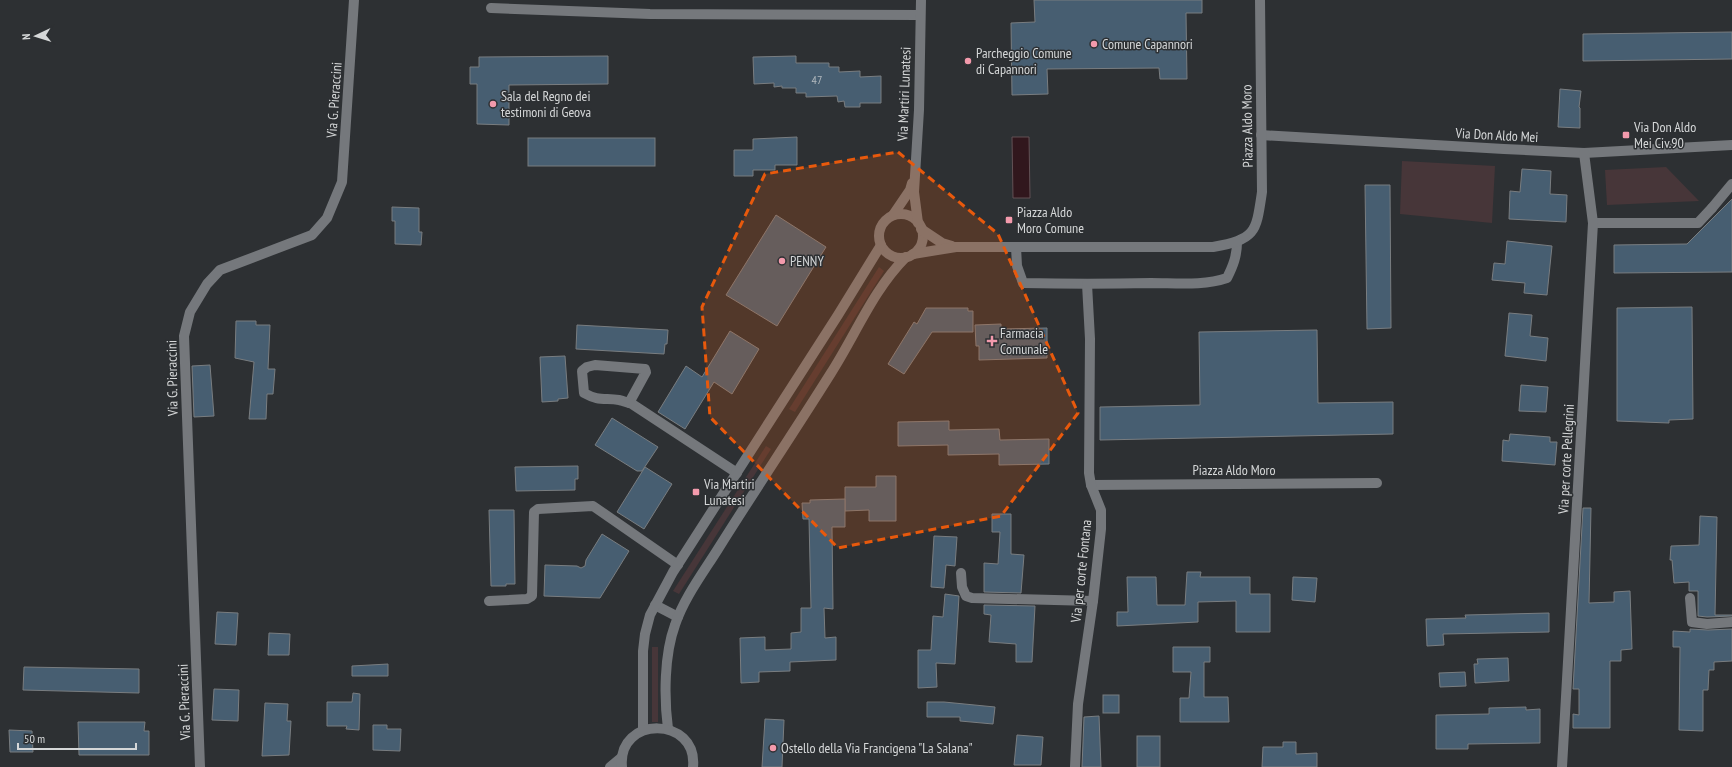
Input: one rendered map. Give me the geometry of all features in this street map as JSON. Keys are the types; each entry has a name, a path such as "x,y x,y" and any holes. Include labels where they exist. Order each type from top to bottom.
{"street":[{"name":"Via G. Pieraccini","path":"200,767 184,336 190,312 207,284 220,270 312,235 327,218 342,182 354,0"},
{"name":"Via Martiri Lunatesi","path":"668,729 667,659 670,638 678,617 729,531 832,372 878,290 888,276 922,242 915,205 915,173 919,110 920,0"},
{"name":"Piazza Aldo Moro","path":"909,256 956,247 1213,247 1237,242 1249,236 1258,223 1262,192 1260,0"},
{"path":"491,8 650,14 920,15"},
{"name":"Via Don Aldo Mei","path":"1261,135 1504,149 1584,152 1732,145"},
{"name":"Via per corte Pellegrini","path":"1562,767 1593,223 1584,152"},
{"name":"Via Martiri Lunatesi","path":"643,730 645,634 655,605 678,565 881,245 880,230 882,224 893,215 910,190 915,173"},
{"path":"1593,223 1698,223 1732,184"},
{"path":"893,215 907,215 920,226"},
{"name":"Piazza Aldo Moro","path":"920,226 942,243 956,247"},
{"path":"1016,247 1017,266 1023,283 1087,284 1218,281 1227,278 1234,263 1237,252 1237,242"},
{"path":"881,245 891,256 898,258 909,256"},
{"name":"Via per corte Fontana","path":"1075,767 1078,704 1093,601 1101,529 1101,510 1091,485 1089,473 1090,339 1087,284"},
{"path":"629,403 646,372 645,369 595,365 587,367 582,371 584,393 594,399 620,400 629,403 737,473"},
{"name":"Piazza Aldo Moro","path":"1091,485 1377,483"},
{"path":"489,601 527,599 532,596 534,512 538,509 593,506 678,565"},
{"path":"962,573 962,587 966,596 972,598 1093,601"},
{"path":"1690,598 1692,622 1707,624 1732,622"},
{"path":"655,605 678,617"},
{"path":"610,767 622,762 629,741 643,730 651,728 668,729 684,739 689,746 692,755 693,767"},
{"path":"692,755 701,767"}],"highlighted area":[{"path":"898,152 998,234 1078,413 1001,516 838,548 710,417 702,307 765,174"}],"shaded area":[{"path":"1012,137 1029,137 1030,198 1013,198"},
{"path":"1402,161 1495,166 1492,223 1400,214"},
{"path":"1666,167 1699,201 1607,205 1605,170"},
{"path":"879,267 884,271 795,412 789,409"},
{"path":"766,446 771,449 679,594 673,591"},
{"path":"652,647 658,647 658,722 652,722"}],"building":[{"name":"Comune Capannori","path":"1034,0 1202,0 1202,13 1186,13 1187,79 1160,79 1159,68 1047,69 1048,94 1012,95 1011,23 1035,22"},
{"path":"1732,32 1732,59 1583,61 1583,34"},
{"path":"608,56 608,84 509,85 509,125 477,124 477,84 470,84 470,67 479,67 479,57"},
{"path":"796,56 796,63 829,63 829,67 839,67 839,72 860,71 860,77 881,76 881,103 860,103 860,107 845,107 844,101 838,102 837,96 806,97 806,93 796,93 796,88 782,88 782,86 774,87 774,83 754,84 753,57"},
{"path":"1560,89 1581,91 1579,107 1580,128 1558,127"},
{"path":"797,137 797,165 775,165 775,170 753,170 753,176 734,176 734,150 753,150 753,139"},
{"path":"528,138 655,138 655,166 528,166"},
{"path":"1522,169 1551,171 1550,194 1567,195 1566,222 1509,219 1510,191 1520,192"},
{"path":"1365,185 1390,185 1391,328 1367,329"},
{"path":"1732,199 1732,272 1614,273 1614,245 1687,244"},
{"path":"392,207 419,208 419,232 422,232 421,245 395,244 395,221 392,221"},
{"name":"PENNY","path":"776,215 826,247 777,326 726,295"},
{"path":"1507,241 1552,246 1547,295 1524,293 1525,283 1492,280 1494,263 1505,264"},
{"path":"1692,307 1693,419 1669,420 1669,423 1617,421 1617,308"},
{"path":"926,308 968,308 968,311 973,311 973,332 932,332 904,374 888,364 914,322 917,324"},
{"path":"1509,313 1532,315 1530,336 1548,338 1546,361 1505,356"},
{"path":"236,321 256,321 256,325 270,325 268,369 275,369 273,394 267,394 266,419 249,419 254,362 235,358"},
{"path":"1001,324 1001,329 1047,328 1047,358 979,360 979,346 976,346 975,325"},
{"path":"577,325 668,330 667,344 665,344 664,354 576,349"},
{"path":"1317,330 1318,403 1393,402 1393,434 1100,440 1100,407 1200,405 1199,332"},
{"path":"730,331 759,349 732,394 714,382 685,429 658,412 686,366 702,377"},
{"path":"565,356 568,398 558,399 558,401 542,402 540,357"},
{"path":"210,365 214,416 194,417 192,366"},
{"path":"1521,385 1548,387 1546,412 1519,411"},
{"path":"612,418 658,447 642,471 637,471 595,445"},
{"path":"949,421 949,430 999,429 1000,440 1049,439 1049,464 999,465 999,454 948,455 948,445 898,446 898,422"},
{"path":"1510,434 1550,437 1550,442 1557,442 1555,465 1502,461 1503,440 1509,441"},
{"path":"578,466 578,479 575,479 575,490 516,491 515,467"},
{"path":"645,467 672,484 644,529 617,512"},
{"path":"876,476 896,476 896,521 869,521 869,510 845,511 845,487 876,487"},
{"path":"845,499 845,527 832,527 833,609 824,608 825,638 836,637 836,660 790,662 790,671 759,672 759,682 741,683 740,638 765,637 765,650 791,649 791,633 801,632 801,608 811,608 809,519 803,519 802,503 810,503 810,500"},
{"path":"1583,508 1591,508 1589,603 1614,602 1614,592 1630,591 1632,649 1621,650 1621,661 1610,661 1610,728 1573,728 1573,714 1579,715 1579,689 1573,689"},
{"path":"489,510 514,510 515,584 506,584 506,586 491,586"},
{"path":"992,514 1011,514 1011,554 1024,555 1021,593 984,592 984,563 998,564 1000,532 992,532"},
{"path":"1700,516 1717,517 1715,615 1732,616 1698,616 1698,591 1689,591 1689,582 1674,583 1672,560 1670,560 1671,546 1699,545"},
{"path":"602,534 629,551 600,598 544,596 545,565 577,566 581,568 585,566 586,560"},
{"path":"934,536 957,537 955,566 946,565 944,588 931,587"},
{"path":"1187,572 1201,572 1200,577 1250,577 1250,594 1270,594 1270,632 1236,632 1236,601 1198,602 1198,622 1117,626 1117,612 1128,612 1127,577 1156,577 1157,605 1185,605"},
{"path":"1293,577 1317,578 1315,602 1292,600"},
{"path":"945,594 959,596 955,664 936,663 937,687 918,688 918,650 931,650 933,616 943,617"},
{"path":"984,605 1035,606 1032,662 1016,662 1016,644 989,642 991,615 984,614"},
{"path":"217,612 238,613 236,645 215,644"},
{"path":"1549,613 1549,632 1443,634 1444,645 1427,646 1426,619 1466,618 1465,615"},
{"path":"1690,629 1732,629 1732,661 1714,662 1714,670 1709,670 1708,690 1703,690 1703,731 1679,730 1680,647 1673,647 1673,631 1690,632"},
{"path":"269,633 290,634 289,655 268,655"},
{"path":"1173,647 1210,647 1210,662 1204,662 1204,697 1228,697 1229,722 1180,722 1180,698 1189,698 1191,672 1173,672"},
{"path":"1508,658 1509,681 1475,683 1474,664 1478,664 1477,659"},
{"path":"388,664 388,676 352,676 352,666"},
{"path":"24,667 139,669 139,693 23,690"},
{"path":"1465,672 1466,686 1440,687 1439,673"},
{"path":"214,689 239,690 238,721 212,720"},
{"path":"353,693 360,694 359,730 346,729 347,726 327,726 327,702 352,702"},
{"path":"1103,695 1119,695 1119,713 1103,713"},
{"path":"927,702 944,702 995,707 993,724 960,721 960,717 927,717"},
{"path":"265,703 288,704 287,721 291,721 289,755 262,756"},
{"path":"1526,707 1526,710 1540,709 1540,743 1468,744 1468,749 1436,749 1436,715 1489,714 1489,708"},
{"path":"1099,716 1101,767 1082,767 1084,717"},
{"path":"765,719 784,720 782,767 762,767"},
{"path":"78,722 145,722 144,731 149,731 149,755 79,755"},
{"path":"373,725 387,725 387,729 401,729 400,751 373,750"},
{"path":"9,730 32,731 33,752 10,752"},
{"path":"1017,735 1043,737 1041,765 1014,765"},
{"path":"1137,736 1160,736 1160,767 1137,767"},
{"path":"1283,742 1296,742 1296,754 1317,753 1317,767 1262,767 1263,747 1283,747"}],"place":[{"name":"Comune Capannori","path":"1094,44"},
{"name":"Parcheggio Comune di Capannori","path":"968,61"},
{"name":"Sala del Regno dei testimoni di Geova","path":"493,104"},
{"name":"Via Don Aldo Mei Civ.90","path":"1626,135"},
{"name":"Piazza Aldo Moro Comune","path":"1009,220"},
{"name":"PENNY","path":"782,261"},
{"name":"Farmacia Comunale","path":"992,341"},
{"name":"Via Martiri Lunatesi","path":"696,492"},
{"name":"Ostello della Via Francigena \"La Salana\"","path":"773,748"}]}
